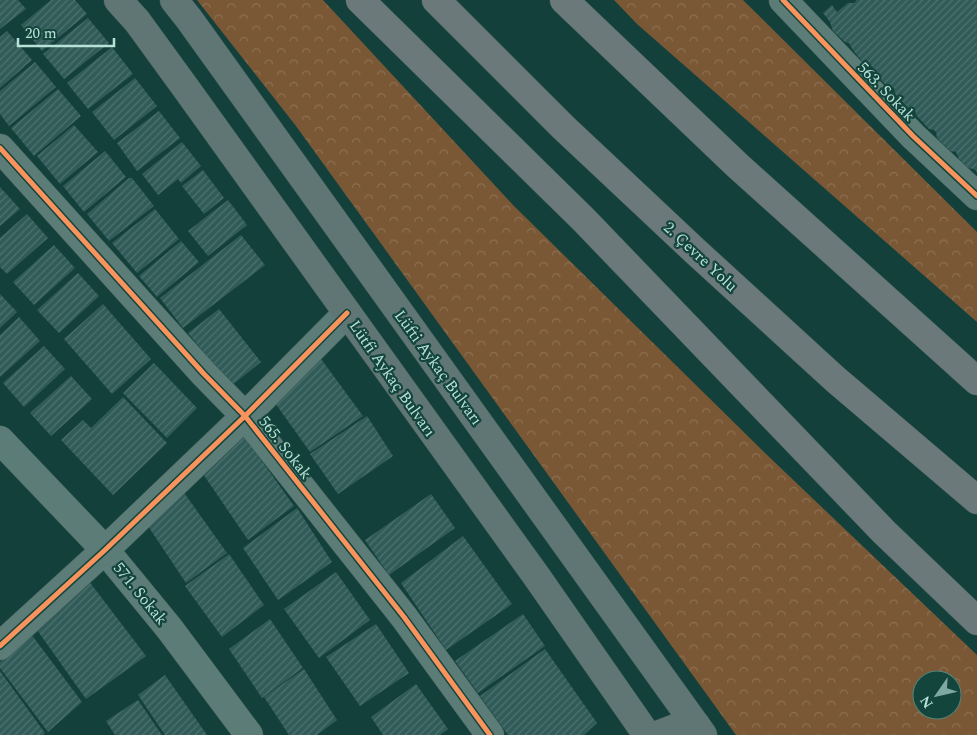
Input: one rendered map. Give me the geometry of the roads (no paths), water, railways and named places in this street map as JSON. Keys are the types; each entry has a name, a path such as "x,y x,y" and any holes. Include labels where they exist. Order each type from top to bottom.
{"highway":[{"path":"360,0 584,220 884,532 977,621"},
{"name":"2. Çevre Yolu","path":"436,0 564,127 695,251 835,380 977,500"},
{"path":"564,0 738,166 977,381"}],"main road":[{"name":"Lütfi Aykaç Bulvarı","path":"118,0 137,21 185,87 537,578 647,735"},
{"name":"Lüfti Aykaç Bulvarı","path":"174,0 698,732"},
{"path":"657,735 683,725 698,732"}],"street":[{"name":"563. Sokak","path":"783,0 913,136 977,196"},
{"name":"565. Sokak","path":"0,148 204,374 246,416 404,617 490,735"},
{"path":"0,646 105,550 246,416 347,313"},
{"name":"571. Sokak","path":"0,440 105,550 169,628 249,735"}]}
